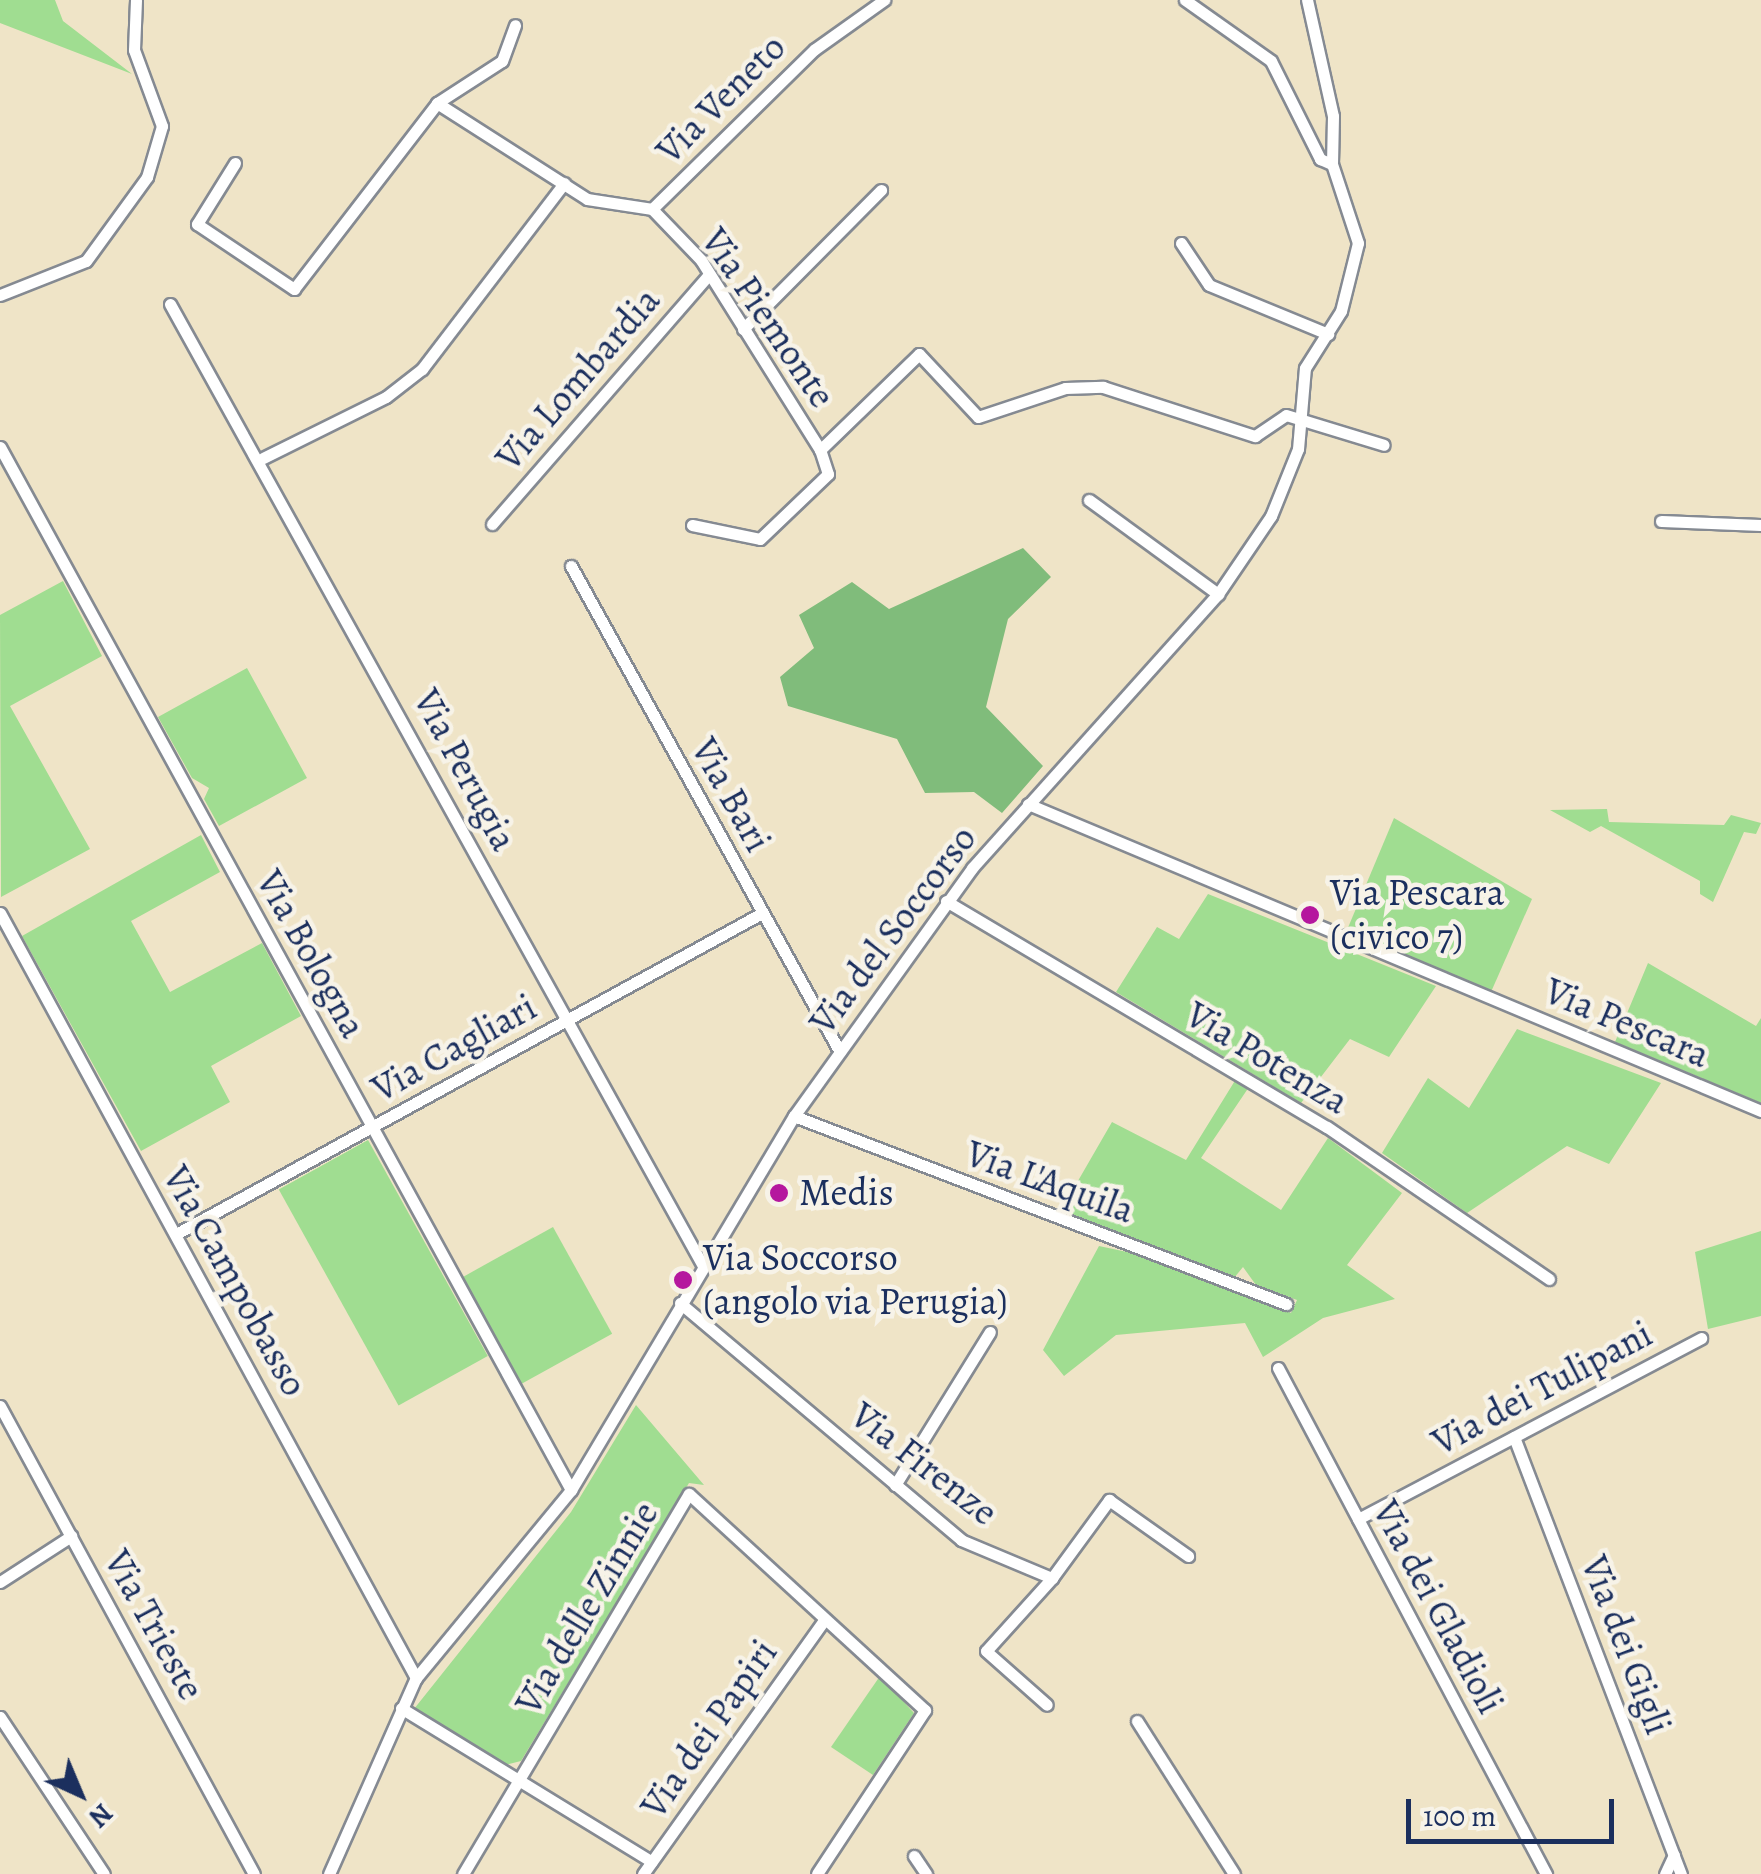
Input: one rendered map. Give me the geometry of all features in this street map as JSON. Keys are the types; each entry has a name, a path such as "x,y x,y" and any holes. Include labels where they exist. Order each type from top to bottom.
{"street":[{"path":"0,295 86,261 147,176 162,133 134,50 136,0"},
{"name":"Via Veneto","path":"652,209 815,49 884,0"},
{"path":"1185,0 1271,61 1320,159 1332,164"},
{"name":"Via del Soccorso","path":"329,1874 416,1678 571,1490 794,1116 946,901 1218,594 1271,516 1300,419 1306,368 1328,334 1358,243 1332,164 1333,116 1307,0"},
{"path":"235,163 197,224 294,289 437,103 502,61 515,25"},
{"name":"Via Piemonte","path":"437,103 587,198 652,209 708,274 820,450 919,354 978,417 1065,388 1103,387 1255,436 1286,414 1300,419"},
{"path":"263,458 386,397 422,369 564,182"},
{"path":"743,329 881,190"},
{"path":"1180,243 1209,285 1328,334"},
{"name":"Via Lombardia","path":"492,524 708,274"},
{"name":"Via Perugia","path":"170,304 263,458 703,1266"},
{"path":"1300,419 1384,445"},
{"name":"Via Bologna","path":"0,447 571,1490"},
{"path":"692,524 760,539 828,474 820,450"},
{"path":"1089,500 1218,594"},
{"path":"1661,521 1761,526"},
{"name":"Via Bari","path":"571,566 840,1052"},
{"name":"Via Pescara","path":"1028,804 1761,1111"},
{"name":"Via Potenza","path":"946,901 1327,1127 1549,1278"},
{"name":"Via Campobasso","path":"0,913 416,1678"},
{"name":"Via Cagliari","path":"176,1234 762,913"},
{"name":"Via L'Aquila","path":"794,1116 1286,1304"},
{"name":"Via Firenze","path":"680,1303 960,1540 1052,1578"},
{"path":"895,1484 990,1332"},
{"name":"Via dei Tulipani","path":"1358,1519 1701,1338"},
{"name":"Via dei Gladioli","path":"1278,1368 1546,1874"},
{"name":"Via Trieste","path":"0,1406 254,1874"},
{"name":"Via dei Gigli","path":"1514,1437 1681,1874"},
{"name":"Via delle Zinnie","path":"463,1874 689,1494 925,1710 817,1874"},
{"path":"1047,1705 986,1651 1052,1578 1109,1500 1188,1556"},
{"path":"0,1582 71,1536"},
{"name":"Via dei Papiri","path":"643,1874 824,1620"},
{"path":"401,1708 652,1862"},
{"path":"0,1716 104,1874"},
{"path":"1137,1722 1234,1874"},
{"path":"1666,1874 1674,1855"},
{"path":"914,1856 926,1874"}],"green space":[{"path":"0,0 55,0 63,21 132,74 0,23"},
{"path":"1023,548 1051,577 1008,619 986,707 1043,766 1002,813 974,792 925,793 897,739 788,706 780,677 814,648 799,615 852,582 889,609"},
{"path":"63,581 102,656 10,706 90,849 1,897 0,615"},
{"path":"247,668 307,778 219,826 204,799 209,788 192,778 158,717"},
{"path":"1607,809 1609,822 1724,825 1731,815 1761,823 1756,834 1744,832 1713,902 1700,894 1700,881 1601,826 1590,832 1550,810"},
{"path":"1394,818 1532,899 1491,992 1347,930"},
{"path":"201,835 220,872 131,921 170,992 262,943 301,1016 211,1066 230,1102 141,1151 22,936"},
{"path":"1208,894 1436,986 1389,1057 1350,1039 1301,1103 1116,992 1157,927 1179,939"},
{"path":"1648,963 1756,1026 1761,1018 1761,1103 1615,1042"},
{"path":"1517,1029 1661,1083 1609,1164 1567,1146 1467,1213 1382,1153 1428,1078 1469,1108"},
{"path":"1236,1079 1249,1087 1201,1158 1281,1210 1328,1138 1402,1193 1347,1265 1395,1299 1323,1318 1263,1357 1245,1323 1116,1335 1064,1376 1043,1350 1099,1246 1160,1259 1291,1313 1297,1300 1256,1285 1243,1267 1234,1278 1060,1212 1112,1122 1186,1160"},
{"path":"368,1140 488,1356 399,1405 279,1189"},
{"path":"553,1227 612,1334 520,1385 461,1278"},
{"path":"1761,1231 1761,1316 1708,1329 1695,1252"},
{"path":"636,1405 704,1485 689,1483 521,1761 505,1765 414,1709 571,1512"},
{"path":"880,1676 914,1713 873,1775 831,1747"}],"place":[{"name":"Via Pescara (civico 7)","path":"1310,915"},
{"name":"Medis","path":"779,1193"},
{"name":"Via Soccorso (angolo via Perugia)","path":"683,1280"}]}
